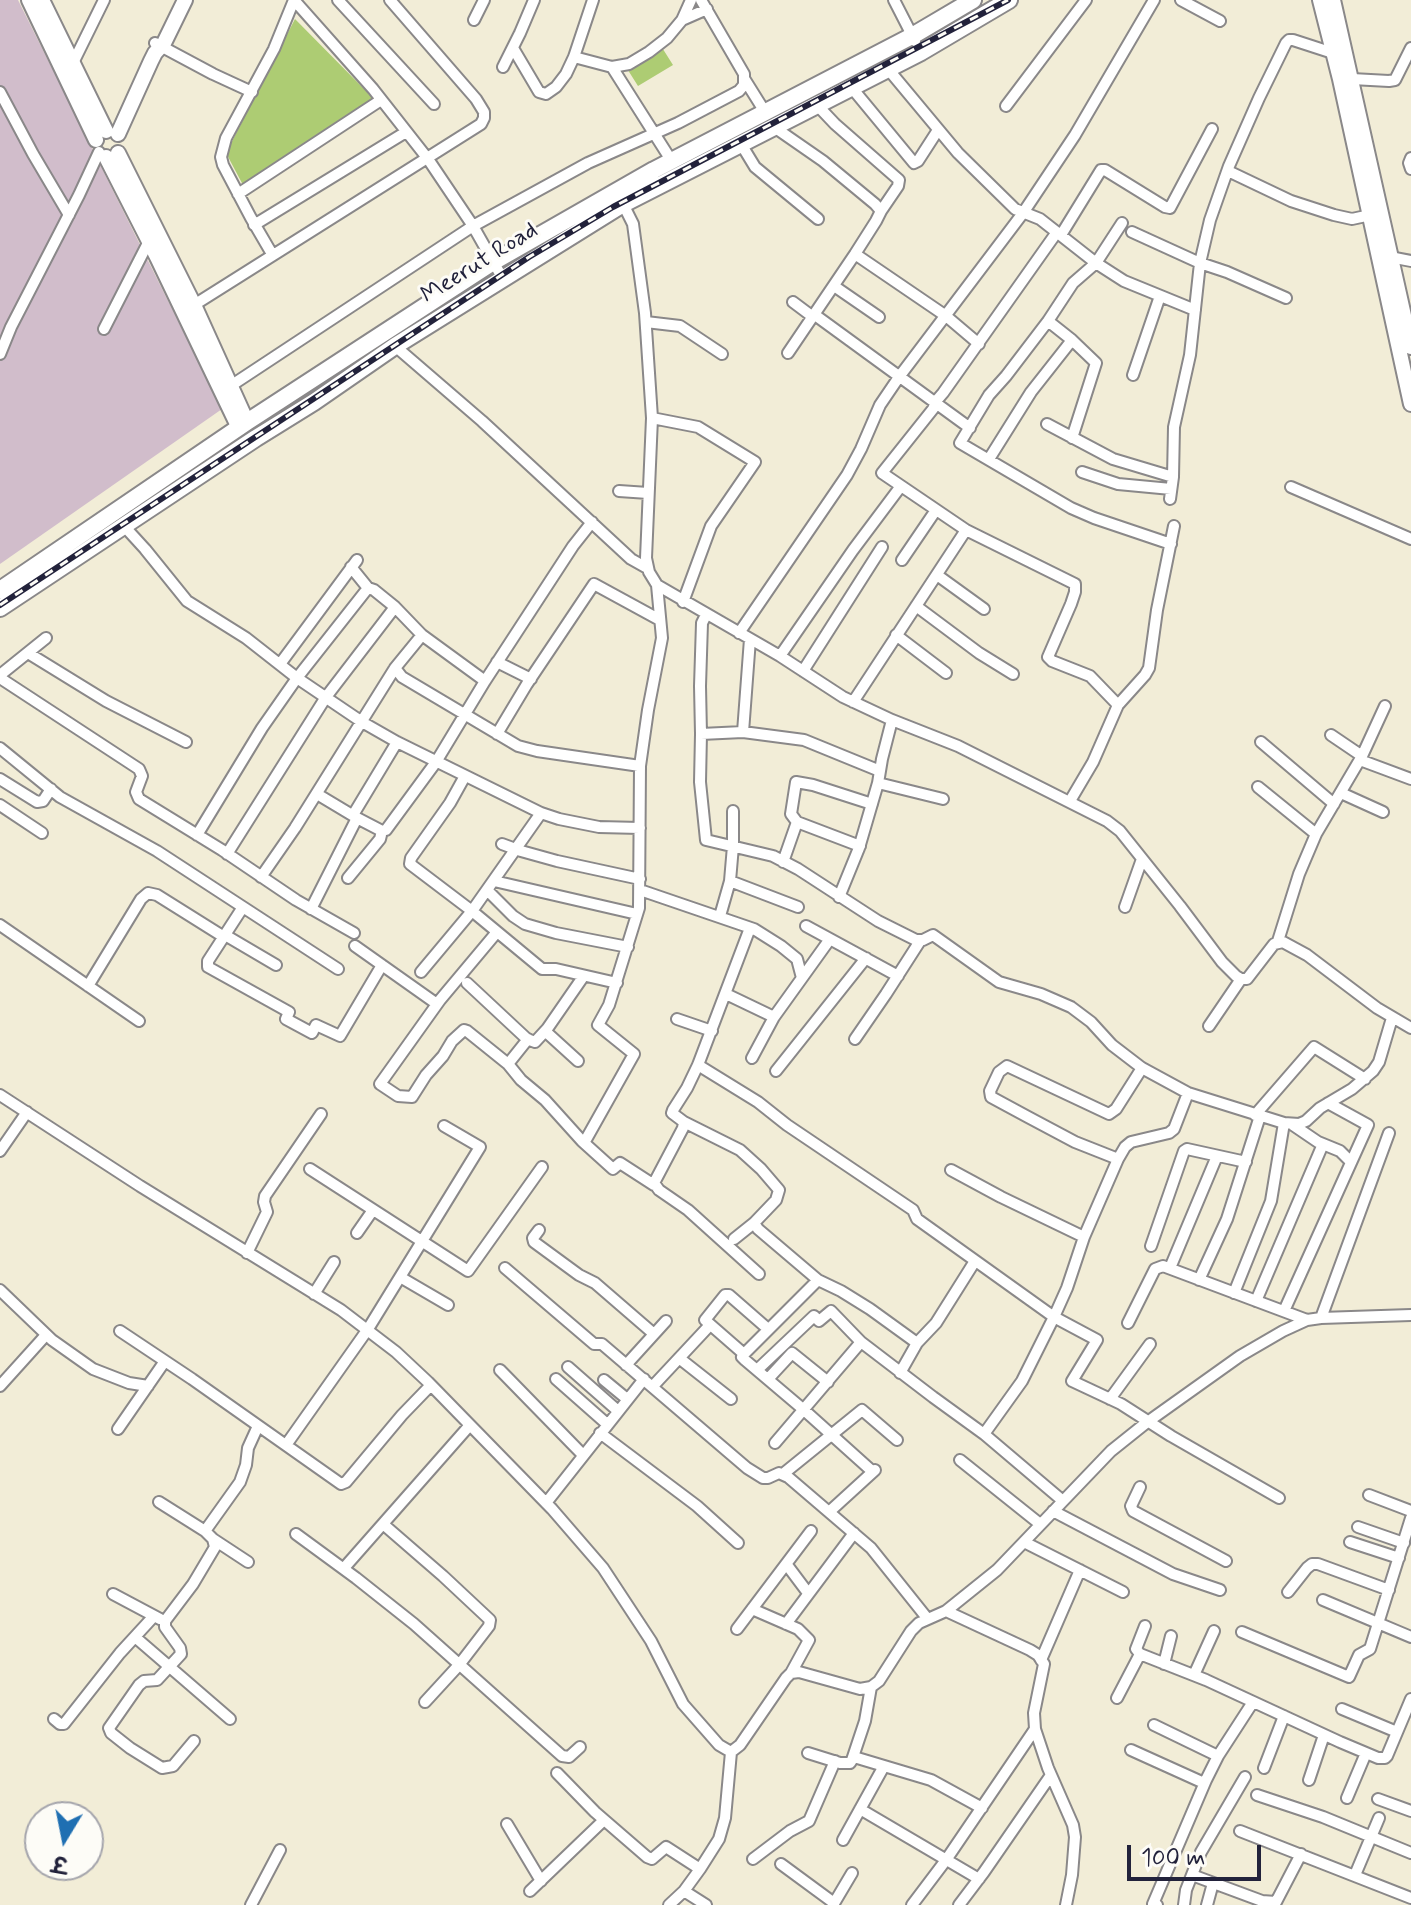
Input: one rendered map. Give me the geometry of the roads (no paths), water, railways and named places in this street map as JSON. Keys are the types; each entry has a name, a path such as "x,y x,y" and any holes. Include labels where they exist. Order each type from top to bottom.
{"main road":[{"name":"Meerut Road","path":"0,590 243,425 493,262 671,160 912,36 973,0"},
{"name":"Meerut Road","path":"0,608 395,346 623,204 921,52 1009,0"},
{"path":"243,425 251,441"}],"street":[{"path":"29,0 194,305 243,425"},
{"path":"42,0 149,241 232,395"},
{"path":"157,48 176,0"},
{"path":"0,354 69,215 185,0"},
{"path":"272,254 254,225 221,157 226,138 274,49 294,0 428,159 473,226 503,279"},
{"path":"338,0 434,104"},
{"path":"194,305 481,124 484,112 476,99 390,0"},
{"path":"474,20 484,0"},
{"path":"503,67 534,0"},
{"path":"513,48 539,92 544,95 556,87 566,74 593,0"},
{"path":"682,20 691,0"},
{"path":"1006,106 1086,0"},
{"path":"739,633 847,475 880,405 1023,213 1075,135 1154,0"},
{"path":"1181,0 1220,21"},
{"path":"897,1 921,52"},
{"path":"1320,1 1411,347"},
{"path":"1320,1 1352,79 1375,214"},
{"path":"72,65 101,2"},
{"path":"574,57 612,67 629,64 667,38 682,20 704,4 765,112"},
{"path":"1082,472 1118,484 1170,494 1174,427 1190,355 1200,263 1210,220 1228,171 1286,43 1293,40 1333,53"},
{"path":"157,48 252,92"},
{"path":"1352,79 1395,80 1411,48"},
{"path":"612,67 671,160"},
{"path":"888,69 958,153 1015,209 1040,219 1124,281 1195,310"},
{"path":"232,395 473,226 588,163 678,123 739,91 745,80"},
{"path":"852,88 914,163 938,130"},
{"path":"0,92 69,215"},
{"path":"238,194 381,100"},
{"path":"788,353 855,254 899,180 817,105"},
{"path":"774,127 823,161 881,211"},
{"path":"1118,705 1090,676 1048,657 1071,604 1075,584 966,530 882,473 933,409 1101,170 1170,208 1212,129"},
{"path":"254,225 406,132"},
{"path":"741,144 755,167 818,219"},
{"path":"1411,158 1411,169"},
{"path":"1228,171 1291,201 1334,215 1352,219 1375,214"},
{"path":"623,204 633,224 637,244 646,322 652,418 647,568"},
{"path":"1122,223 1096,263 1073,283 1048,321 989,395 960,443 1071,508 1171,544"},
{"path":"1132,232 1286,298"},
{"path":"104,329 149,241"},
{"path":"855,254 946,316 979,344"},
{"path":"1385,256 1411,261"},
{"path":"1385,256 1411,404"},
{"path":"834,286 879,317"},
{"path":"1133,375 1160,296"},
{"path":"793,302 970,428"},
{"path":"1048,321 1096,363 1072,438"},
{"path":"646,322 680,326 722,354"},
{"path":"989,459 1031,392 1072,340"},
{"path":"395,346 482,421 631,559 647,568 657,585 661,649 640,766 637,914 617,983 598,1025 634,1054 584,1143"},
{"path":"652,418 698,427 755,462 711,526 683,602"},
{"path":"1047,424 1121,462 1173,477"},
{"path":"780,656 901,486"},
{"path":"1291,487 1411,539"},
{"path":"619,491 648,493"},
{"path":"902,560 936,510"},
{"path":"348,878 436,762 497,662 592,522"},
{"path":"124,526 187,601 246,638 297,678 362,722 541,813 578,824 640,828"},
{"path":"1070,801 1093,762 1118,705 1149,668 1174,526"},
{"path":"853,702 966,530"},
{"path":"803,671 882,547"},
{"path":"280,664 354,563 368,588 395,607 422,635 485,681"},
{"path":"937,575 984,609"},
{"path":"497,734 594,584 660,620"},
{"path":"657,585 853,702 958,746 1107,821 1120,831 1222,962 1241,979 1250,976 1278,941 1299,874 1316,834 1361,758 1385,706"},
{"path":"197,835 262,728 368,588"},
{"path":"916,606 1013,674"},
{"path":"227,854 326,697 395,607"},
{"path":"706,615 702,623 700,686 700,782 706,840 773,856 878,921 920,941"},
{"path":"261,877 395,668 422,635"},
{"path":"896,635 946,673"},
{"path":"46,638 0,677 139,769 142,776 136,796 311,909 354,933"},
{"path":"743,732 750,639"},
{"path":"28,653 106,701 186,742"},
{"path":"497,662 531,679"},
{"path":"395,668 402,677 527,749 640,766"},
{"path":"839,897 860,846 892,720"},
{"path":"701,734 743,732 804,740 880,771"},
{"path":"1331,735 1361,758 1411,779"},
{"path":"311,909 355,817 397,742"},
{"path":"1261,742 1334,804"},
{"path":"0,748 60,797 157,851 338,969"},
{"path":"465,776 410,861 414,867 542,969 556,969 617,983"},
{"path":"0,779 37,802 43,801 51,789"},
{"path":"860,846 797,822 791,814 796,782 872,804"},
{"path":"878,783 943,799"},
{"path":"1258,787 1316,834"},
{"path":"1341,793 1383,812"},
{"path":"317,794 382,831"},
{"path":"0,805 42,833"},
{"path":"720,916 730,881 733,811"},
{"path":"421,972 491,886 541,813"},
{"path":"783,862 797,822"},
{"path":"502,844 640,884 750,928 797,959 802,978"},
{"path":"1125,907 1142,859"},
{"path":"730,881 798,907"},
{"path":"491,886 637,914"},
{"path":"491,886 513,916 525,924 628,947"},
{"path":"88,986 141,899 148,893 157,895 276,965"},
{"path":"243,907 208,961 208,967 289,1012 286,1019 312,1033 316,1025 340,1036 382,965"},
{"path":"0,925 139,1021"},
{"path":"806,926 898,976"},
{"path":"734,1239 776,1200 779,1190 740,1150 684,1122 672,1111 698,1065 750,928"},
{"path":"497,932 437,1004 380,1084 398,1096 412,1097 452,1041 464,1030 467,1031 508,1064 613,1169 620,1163 681,1204 759,1274"},
{"path":"855,1039 920,941 933,935 999,982 1041,994 1071,1007 1142,1068 1188,1093 1288,1124 1340,1151 1351,1162"},
{"path":"752,1058 774,1017 830,939"},
{"path":"1278,941 1307,955 1392,1018 1411,1028"},
{"path":"355,946 437,1004"},
{"path":"776,1071 866,958"},
{"path":"467,983 535,1042 583,977"},
{"path":"1209,1026 1241,979"},
{"path":"726,994 774,1017"},
{"path":"1288,1124 1306,1121 1365,1079 1379,1062 1392,1018"},
{"path":"677,1019 712,1031"},
{"path":"545,1031 578,1061"},
{"path":"508,1064 528,1039"},
{"path":"1199,1280 1227,1219 1258,1115 1314,1047 1365,1079"},
{"path":"698,1065 758,1102 913,1210 917,1219 1054,1317 1097,1340 1072,1381 1110,1399 1279,1498"},
{"path":"1118,1159 1075,1142 1005,1105 991,1097 990,1091 999,1072 1007,1066 1109,1114 1116,1109 1142,1068"},
{"path":"984,1434 1016,1391 1054,1317 1084,1237 1125,1147 1131,1142 1174,1129 1188,1093"},
{"path":"0,1095 368,1329 396,1352 546,1503 603,1568 651,1641 683,1704 719,1745 731,1752"},
{"path":"1284,1311 1368,1125 1328,1103"},
{"path":"0,1151 27,1112"},
{"path":"247,1253 267,1212 265,1196 321,1114"},
{"path":"654,1185 684,1122"},
{"path":"1234,1293 1271,1201 1288,1124"},
{"path":"286,1445 368,1329 480,1147 444,1126"},
{"path":"1321,1318 1389,1133"},
{"path":"1256,1301 1323,1144"},
{"path":"1151,1246 1184,1151 1187,1149 1246,1162"},
{"path":"1170,1268 1217,1156"},
{"path":"310,1169 468,1271 542,1167"},
{"path":"951,1170 1084,1237"},
{"path":"357,1233 373,1210"},
{"path":"754,1223 818,1280 870,1309 917,1343"},
{"path":"539,1230 532,1239 534,1242 595,1283 654,1334"},
{"path":"900,1373 917,1343 936,1323 975,1261"},
{"path":"314,1294 334,1262"},
{"path":"1128,1323 1155,1269 1163,1266 1307,1320"},
{"path":"505,1268 591,1342 602,1344 758,1476 768,1478 783,1474 862,1410 897,1440"},
{"path":"400,1277 448,1305"},
{"path":"744,1354 818,1280"},
{"path":"0,1290 46,1335 93,1369 129,1383 148,1386"},
{"path":"768,1329 729,1295 725,1295 705,1320 744,1354 743,1358 875,1470 829,1512"},
{"path":"757,1370 814,1316 819,1321 831,1311 861,1342 984,1434 1063,1501"},
{"path":"791,1673 799,1672 860,1689 871,1687 879,1681 911,1631 927,1618 946,1611 997,1570 1111,1451 1240,1356 1307,1320 1411,1315"},
{"path":"626,1365 666,1321"},
{"path":"546,1503 627,1399 679,1358 710,1325"},
{"path":"120,1331 344,1484 431,1385"},
{"path":"0,1386 46,1335"},
{"path":"775,1443 861,1342"},
{"path":"1110,1399 1150,1344"},
{"path":"777,1350 786,1359"},
{"path":"768,1379 792,1353 828,1382"},
{"path":"679,1358 731,1399"},
{"path":"118,1429 165,1361"},
{"path":"568,1367 618,1411"},
{"path":"500,1370 583,1455"},
{"path":"556,1379 604,1429 738,1543"},
{"path":"604,1380 627,1399"},
{"path":"576,1397 587,1384"},
{"path":"344,1568 470,1425"},
{"path":"209,1535 240,1482 248,1448 258,1426"},
{"path":"960,1460 1040,1524"},
{"path":"783,1474 871,1548 927,1618"},
{"path":"1140,1487 1131,1506 1133,1511 1226,1561"},
{"path":"1369,1495 1411,1511"},
{"path":"159,1502 248,1562"},
{"path":"1053,1511 1173,1574 1220,1590"},
{"path":"1242,1632 1272,1652 1314,1669 1349,1677 1359,1655 1370,1649 1411,1518"},
{"path":"383,1524 490,1620 489,1626 459,1665 425,1702"},
{"path":"1358,1527 1404,1543"},
{"path":"737,1629 811,1531"},
{"path":"786,1624 854,1533"},
{"path":"296,1534 414,1624 562,1756 569,1757 580,1747"},
{"path":"165,1621 213,1552 215,1544 209,1535"},
{"path":"1024,1542 1123,1592"},
{"path":"1350,1542 1399,1558"},
{"path":"1288,1592 1312,1564 1389,1590"},
{"path":"787,1565 808,1593"},
{"path":"1041,1660 1080,1570"},
{"path":"113,1594 165,1621"},
{"path":"1323,1600 1411,1637"},
{"path":"669,1905 684,1891 719,1839 725,1818 731,1752 740,1745 791,1673 809,1640 798,1629 752,1609"},
{"path":"946,1611 1030,1650 1044,1664 1034,1713 1035,1729 1075,1837 1066,1905"},
{"path":"54,1719 64,1724 154,1616"},
{"path":"165,1621 168,1632 181,1651 157,1680 144,1681 139,1685 110,1730 130,1748 162,1768 173,1766 194,1741"},
{"path":"1145,1626 1136,1649 1140,1654 1378,1758 1385,1758 1411,1699"},
{"path":"1194,1675 1214,1631"},
{"path":"1164,1664 1171,1636"},
{"path":"135,1637 230,1719"},
{"path":"1117,1698 1140,1654"},
{"path":"808,1753 850,1763 865,1721 871,1687"},
{"path":"1157,1905 1153,1904 1204,1783 1253,1702"},
{"path":"1342,1709 1397,1732"},
{"path":"1264,1768 1284,1716"},
{"path":"1154,1725 1218,1756"},
{"path":"912,1905 1035,1729"},
{"path":"1309,1780 1324,1735"},
{"path":"1131,1750 1204,1783"},
{"path":"1347,1798 1366,1753"},
{"path":"854,1757 931,1780 982,1808"},
{"path":"753,1859 809,1821 835,1761"},
{"path":"843,1840 884,1766"},
{"path":"557,1773 647,1857 652,1859 666,1847 700,1869"},
{"path":"959,1905 1051,1775"},
{"path":"1184,1905 1186,1890 1201,1852 1245,1777"},
{"path":"1257,1795 1323,1817 1411,1853"},
{"path":"1378,1799 1411,1811"},
{"path":"860,1809 979,1879"},
{"path":"1355,1875 1379,1818"},
{"path":"530,1891 604,1820"},
{"path":"507,1824 541,1881"},
{"path":"1240,1831 1411,1898"},
{"path":"251,1905 280,1850"},
{"path":"1192,1875 1262,1901 1276,1902 1301,1854"},
{"path":"781,1864 834,1904 852,1873"},
{"path":"1207,1905 1213,1883"},
{"path":"684,1891 706,1905"}],"railway":[{"path":"0,605 529,257 613,207 1008,0"}]}
